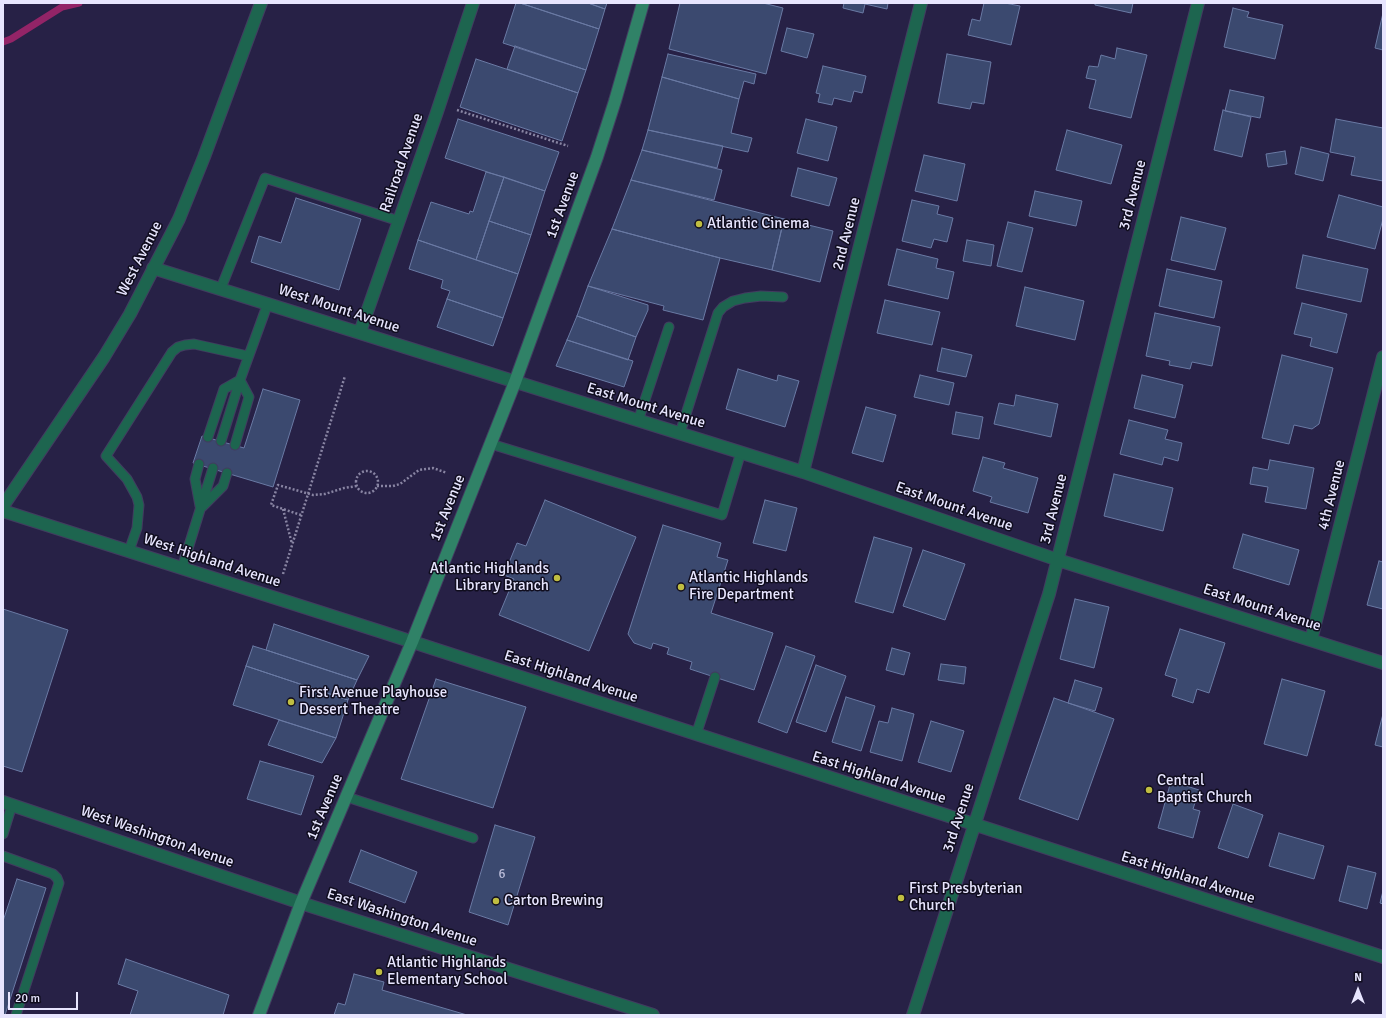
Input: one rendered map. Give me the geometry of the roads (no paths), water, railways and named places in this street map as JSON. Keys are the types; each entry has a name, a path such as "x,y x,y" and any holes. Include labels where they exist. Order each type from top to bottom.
{"street":[{"name":"West Avenue","path":"3,506 104,357 130,314 179,219 204,158 261,3"},
{"name":"Railroad Avenue","path":"360,332 473,3"},
{"name":"1st Avenue","path":"259,1015 301,903 412,642 515,382 600,150 643,3"},
{"name":"2nd Avenue","path":"803,472 921,3"},
{"name":"3rd Avenue","path":"913,1015 1049,594 1198,3"},
{"name":"West Mount Avenue","path":"153,268 221,288 515,382"},
{"name":"4th Avenue","path":"1311,640 1383,357"},
{"name":"East Mount Avenue","path":"515,382 803,472 1058,560 1383,663"},
{"name":"West Highland Avenue","path":"3,511 412,642"},
{"name":"East Highland Avenue","path":"412,642 1383,958"},
{"name":"West Washington Avenue","path":"8,804 301,903"},
{"name":"East Washington Avenue","path":"301,903 653,1015"}],"lane":[{"path":"221,288 265,178 399,221"},
{"path":"680,433 718,313 723,307 733,301 761,296 783,297"},
{"path":"221,441 248,356 268,303"},
{"path":"638,420 669,327"},
{"path":"129,552 137,528 139,505 137,497 127,479 106,456 172,352 178,347 185,344 194,344 248,356"},
{"path":"208,437 224,389 240,380"},
{"path":"235,446 249,397 240,380"},
{"path":"491,444 722,515 741,452"},
{"path":"199,464 195,479 201,508"},
{"path":"182,568 213,468"},
{"path":"201,508 223,486 227,473"},
{"path":"696,735 715,677"},
{"path":"347,797 473,838"},
{"path":"3,834 8,804"},
{"path":"3,856 53,874 59,883 16,1015"}],"waterway":[{"path":"3,42 11,39 62,7 79,3"}],"place":[{"name":"Atlantic Cinema","path":"699,224"},
{"name":"Atlantic Highlands Library Branch","path":"557,578"},
{"name":"Atlantic Highlands Fire Department","path":"681,587"},
{"name":"First Avenue Playhouse Dessert Theatre","path":"291,702"},
{"name":"Central Baptist Church","path":"1149,790"},
{"name":"First Presbyterian Church","path":"901,898"},
{"name":"Carton Brewing","path":"496,901"},
{"name":"Atlantic Highlands Elementary School","path":"379,972"}]}
